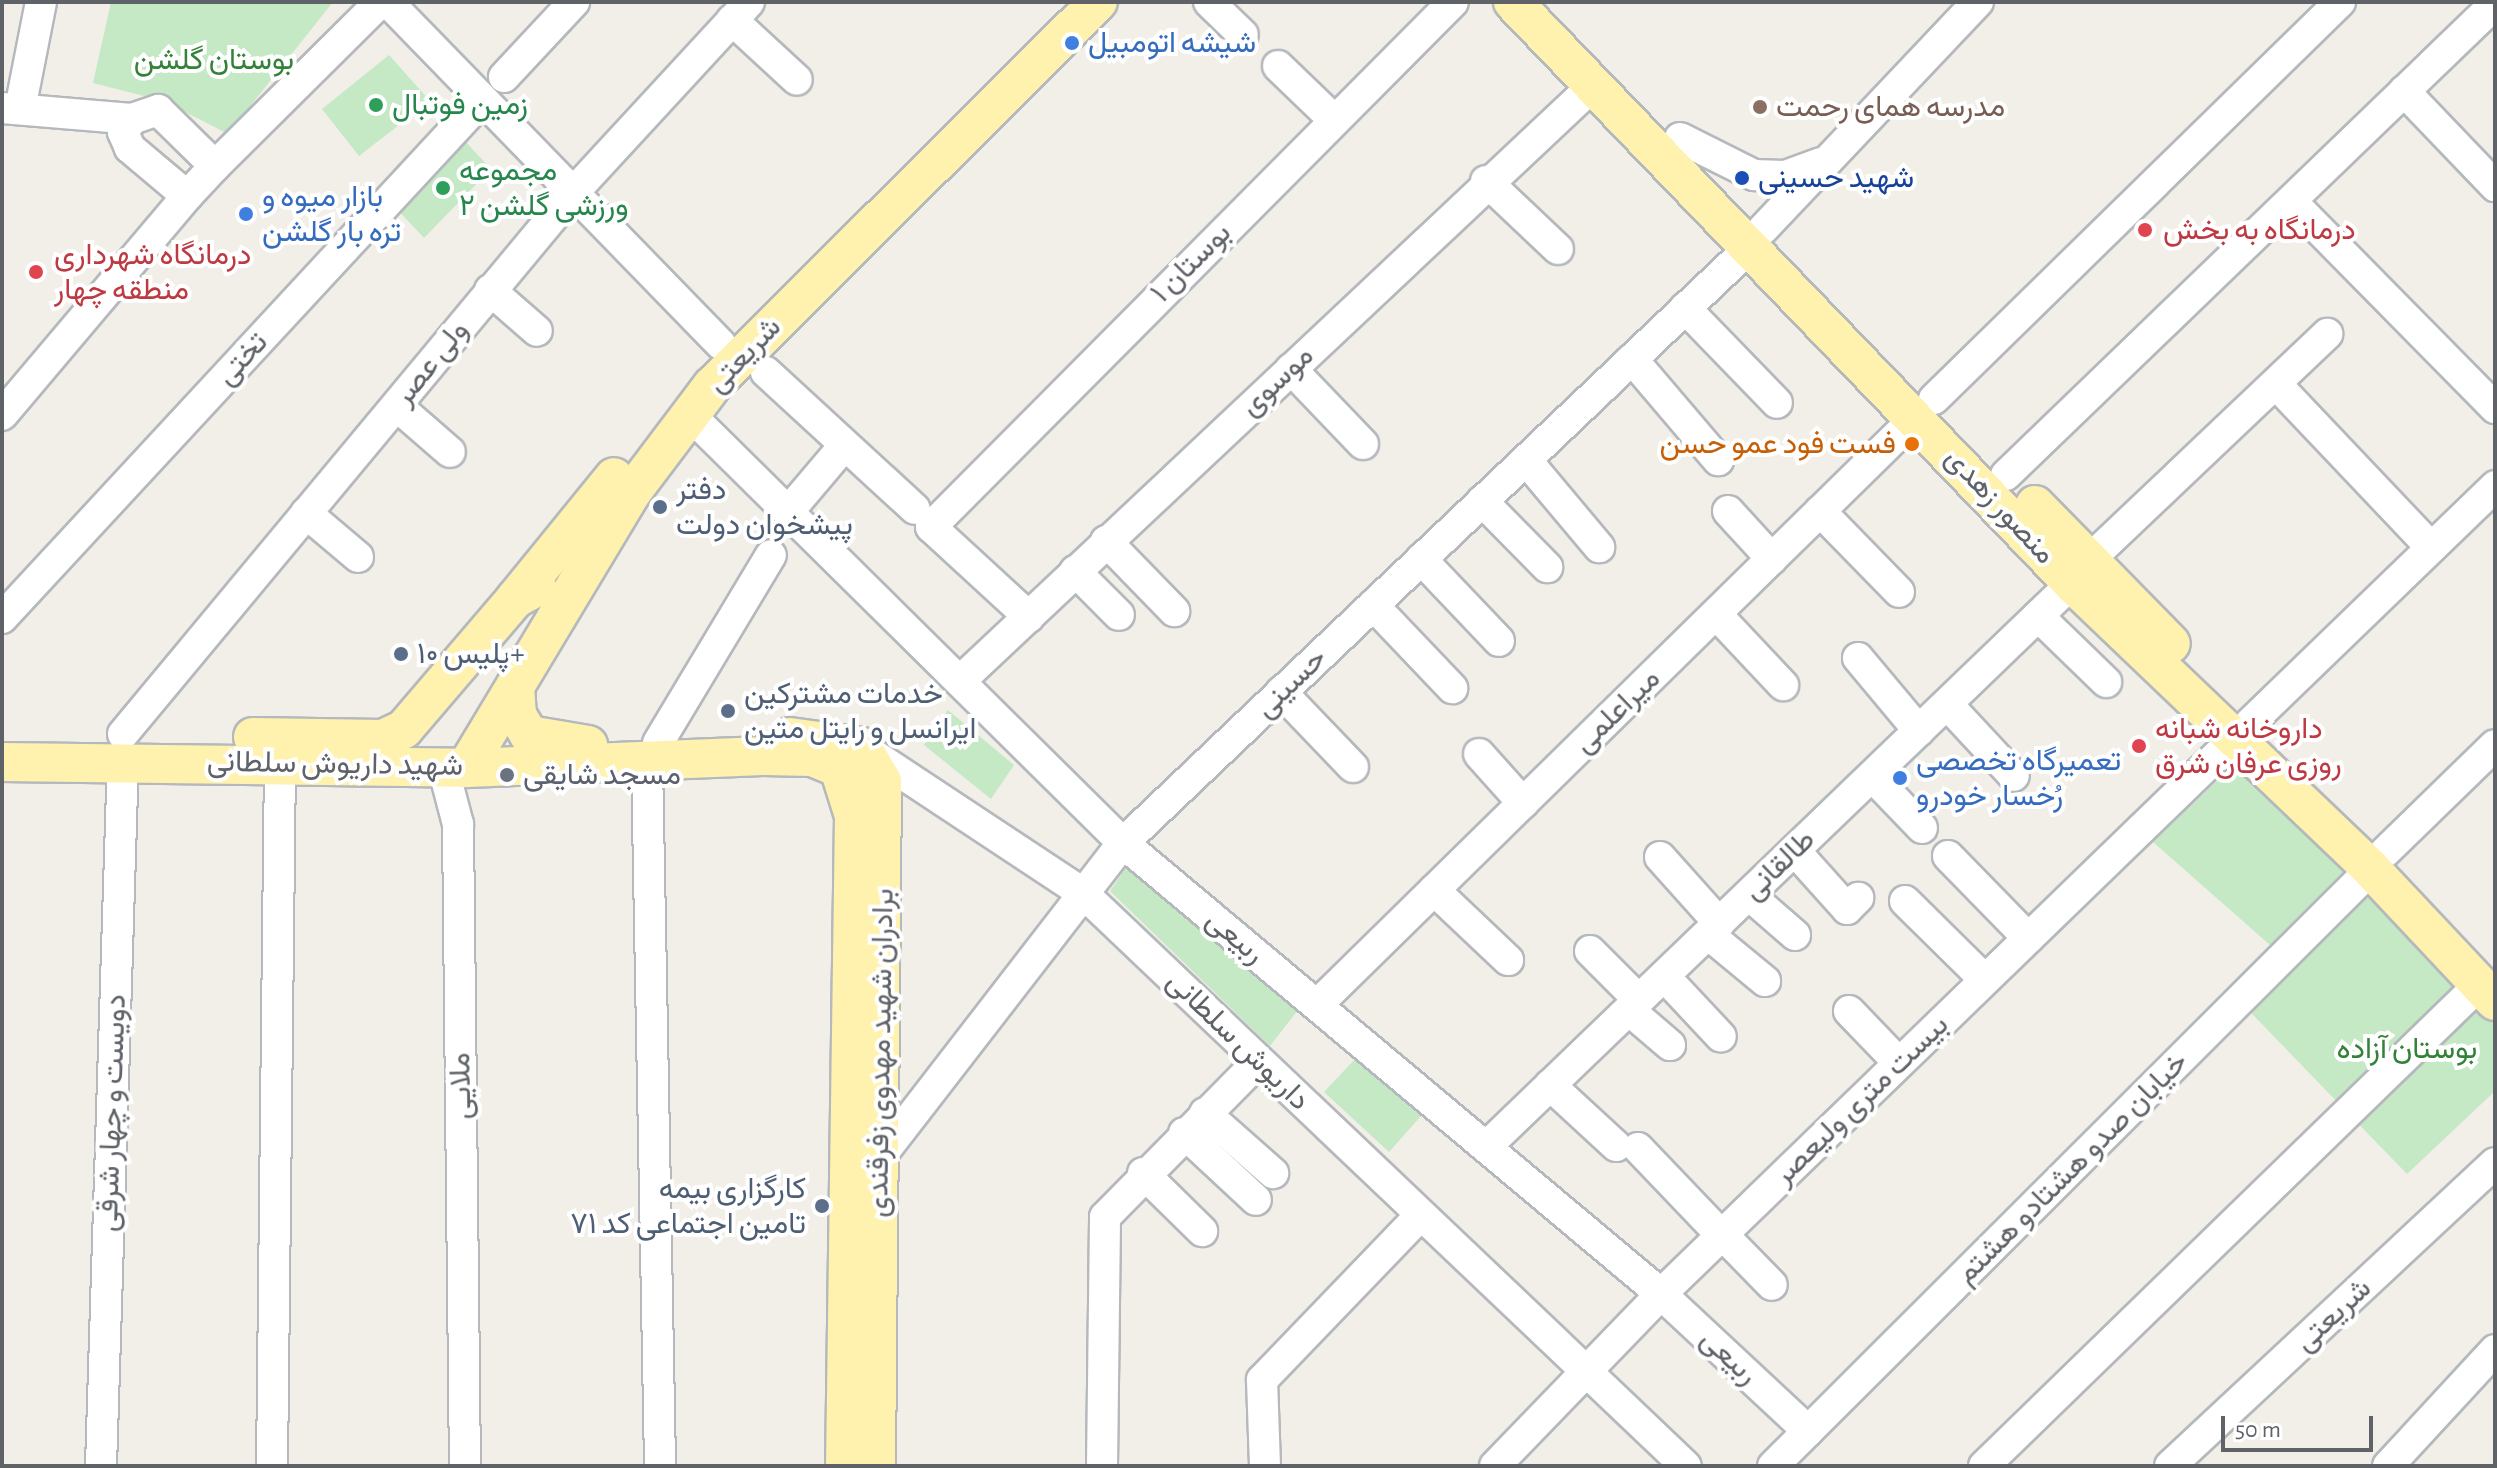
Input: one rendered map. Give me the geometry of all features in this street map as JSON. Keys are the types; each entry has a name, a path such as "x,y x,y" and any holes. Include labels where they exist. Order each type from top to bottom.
{"main road":[{"name":"شریعتی","path":"383,739 425,711 721,344 1063,2"},
{"name":"شریعتی","path":"454,768 510,694 632,492 689,414 1098,2"},
{"name":"منصور زهدی","path":"1513,2 1756,239 1925,408 2080,572 2241,732 2378,861 2492,980"},
{"name":"منصور زهدی","path":"1545,2 1680,138 1790,287 1925,408 2006,475 2080,572"},
{"path":"515,599 550,588 562,610 556,621"},
{"path":"451,679 455,712 467,720 510,694"},
{"name":"شهید داریوش سلطانی","path":"510,694 517,715 529,735 574,745 652,752"},
{"name":"ملایی","path":"425,711 454,768"},
{"name":"شهید داریوش سلطانی","path":"2,736 123,747 280,751 454,768 652,752 763,747"},
{"name":"شهید داریوش سلطانی","path":"280,751 383,739"},
{"name":"شهید داریوش سلطانی","path":"2,762 123,747"},
{"path":"763,747 862,747"},
{"name":"برادران شهید مهدوی زفرقندی","path":"763,747 812,757 839,768 854,816 845,1466"},
{"name":"برادران شهید مهدوی زفرقندی","path":"862,747 882,781 876,1466"},
{"path":"847,1185 880,1157"}],"street":[{"path":"41,2 11,109 132,119 158,110 215,166"},
{"path":"2,415 187,196 380,2"},
{"path":"388,2 721,344"},
{"path":"504,77 574,2"},
{"path":"1209,2 1243,35"},
{"name":"بوستان ۱","path":"923,518 1453,2"},
{"name":"میراعلمی","path":"1317,1005 2340,2"},
{"path":"2006,475 2495,4"},
{"name":"حسینی","path":"880,1157 1123,843 1756,239 1963,7"},
{"path":"740,11 797,80"},
{"name":"ولی عصر","path":"123,747 306,513 490,290 572,194 740,11"},
{"path":"1278,66 1333,119"},
{"name":"موسوی","path":"960,681 1486,181 1596,83"},
{"path":"2404,91 2495,186"},
{"name":"تختی","path":"2,618 482,100"},
{"path":"132,119 123,132 130,148 187,196"},
{"path":"1680,138 1754,175 1785,176 1834,152"},
{"path":"1486,181 1558,249"},
{"path":"2291,201 2495,408"},
{"path":"1777,403 1694,300 1748,277 1790,287"},
{"path":"490,290 537,331"},
{"name":"طالقانی","path":"1486,1147 2327,334"},
{"path":"1632,359 1718,460"},
{"path":"1291,369 1363,444"},
{"path":"766,372 1029,617"},
{"path":"2277,385 2431,547"},
{"path":"397,406 450,452"},
{"name":"ربیعی","path":"689,414 1123,843 1661,1294 1808,1431"},
{"path":"788,512 843,447"},
{"path":"1526,460 1599,547"},
{"name":"بیست متری ولیعصر","path":"1495,1466 1661,1294 2495,486"},
{"path":"1482,501 1547,567"},
{"path":"1728,511 1772,559"},
{"path":"1820,511 1899,592"},
{"path":"306,513 358,557"},
{"path":"1106,541 1174,611"},
{"path":"660,1466 652,752 771,555"},
{"path":"1421,559 1499,641"},
{"path":"1075,571 1119,615"},
{"path":"1373,605 1452,688"},
{"path":"1716,614 1783,685"},
{"path":"2038,616 2106,682"},
{"path":"1858,658 1919,731"},
{"path":"1281,692 1353,767"},
{"path":"1947,704 2014,776"},
{"name":"خیابان صدو هشتادو هشتم","path":"1773,1466 2495,745"},
{"name":"دویست و چهار شرقی","path":"101,1466 123,747"},
{"name":"داریوش سلطانی","path":"862,747 1084,894 1686,1466"},
{"path":"272,1466 280,751"},
{"path":"1479,754 1523,803"},
{"name":"ملایی","path":"454,768 458,824 465,1466"},
{"path":"1872,776 1922,828"},
{"path":"1795,851 1847,909 1858,898"},
{"path":"1948,856 2028,938"},
{"path":"1660,857 1714,928 1765,981"},
{"path":"1434,890 1508,960"},
{"path":"1749,895 1795,935"},
{"path":"1905,901 1985,980"},
{"path":"1590,951 1670,1045"},
{"path":"1664,976 1721,1037"},
{"path":"1984,1466 2492,980"},
{"path":"1849,1011 1899,1063"},
{"path":"1102,1466 1105,1217 1143,1173 1259,1061"},
{"path":"1550,1085 1627,1147 1772,1285"},
{"path":"1194,1123 1273,1173"},
{"path":"1194,1123 1256,1200"},
{"name":"شریعتی","path":"2189,1460 2495,1163"},
{"path":"1143,1173 1202,1231"},
{"path":"1265,1466 1262,1380 1421,1215"},
{"path":"2388,1466 2495,1350"}],"green space":[{"name":"بوستان گلشن","path":"111,2 333,2 228,134 164,101 93,83"},
{"name":"زمین فوتبال","path":"389,55 430,101 359,156 322,109"},
{"name":"مجموعه ورزشی گلشن ۲","path":"463,139 491,169 424,238 396,208"},
{"path":"948,710 1014,765 991,799 924,745"},
{"name":"بوستان آزاده","path":"2238,761 2495,1013 2495,1091 2407,1174 2227,988 2270,945 2153,842"},
{"path":"1128,865 1298,1010 1270,1046 1110,891"},
{"path":"1358,1056 1421,1116 1389,1152 1324,1092"}],"place":[{"name":"شیشه اتومبیل","path":"1072,43"},
{"name":"زمین فوتبال","path":"376,105"},
{"name":"مدرسه همای رحمت","path":"1760,107"},
{"name":"شهید حسینی","path":"1742,178"},
{"name":"مجموعه ورزشی گلشن ۲","path":"443,188"},
{"name":"بازار میوه و تره بار گلشن","path":"246,214"},
{"name":"درمانگاه به بخش","path":"2145,230"},
{"name":"درمانگاه شهرداری منطقه چهار","path":"36,272"},
{"name":"فست فود عمو حسن","path":"1912,444"},
{"name":"دفتر پیشخوان دولت","path":"660,507"},
{"name":"پلیس ۱۰+","path":"401,654"},
{"name":"خدمات مشترکین ایرانسل و رایتل متین","path":"728,711"},
{"name":"داروخانه شبانه روزی عرفان شرق","path":"2139,746"},
{"name":"مسجد شایقی","path":"507,775"},
{"name":"تعمیرگاه تخصصی رُخسار خودرو","path":"1900,778"},
{"name":"کارگزاری بیمه تامین اجتماعی کد ۷۱","path":"822,1206"}]}
